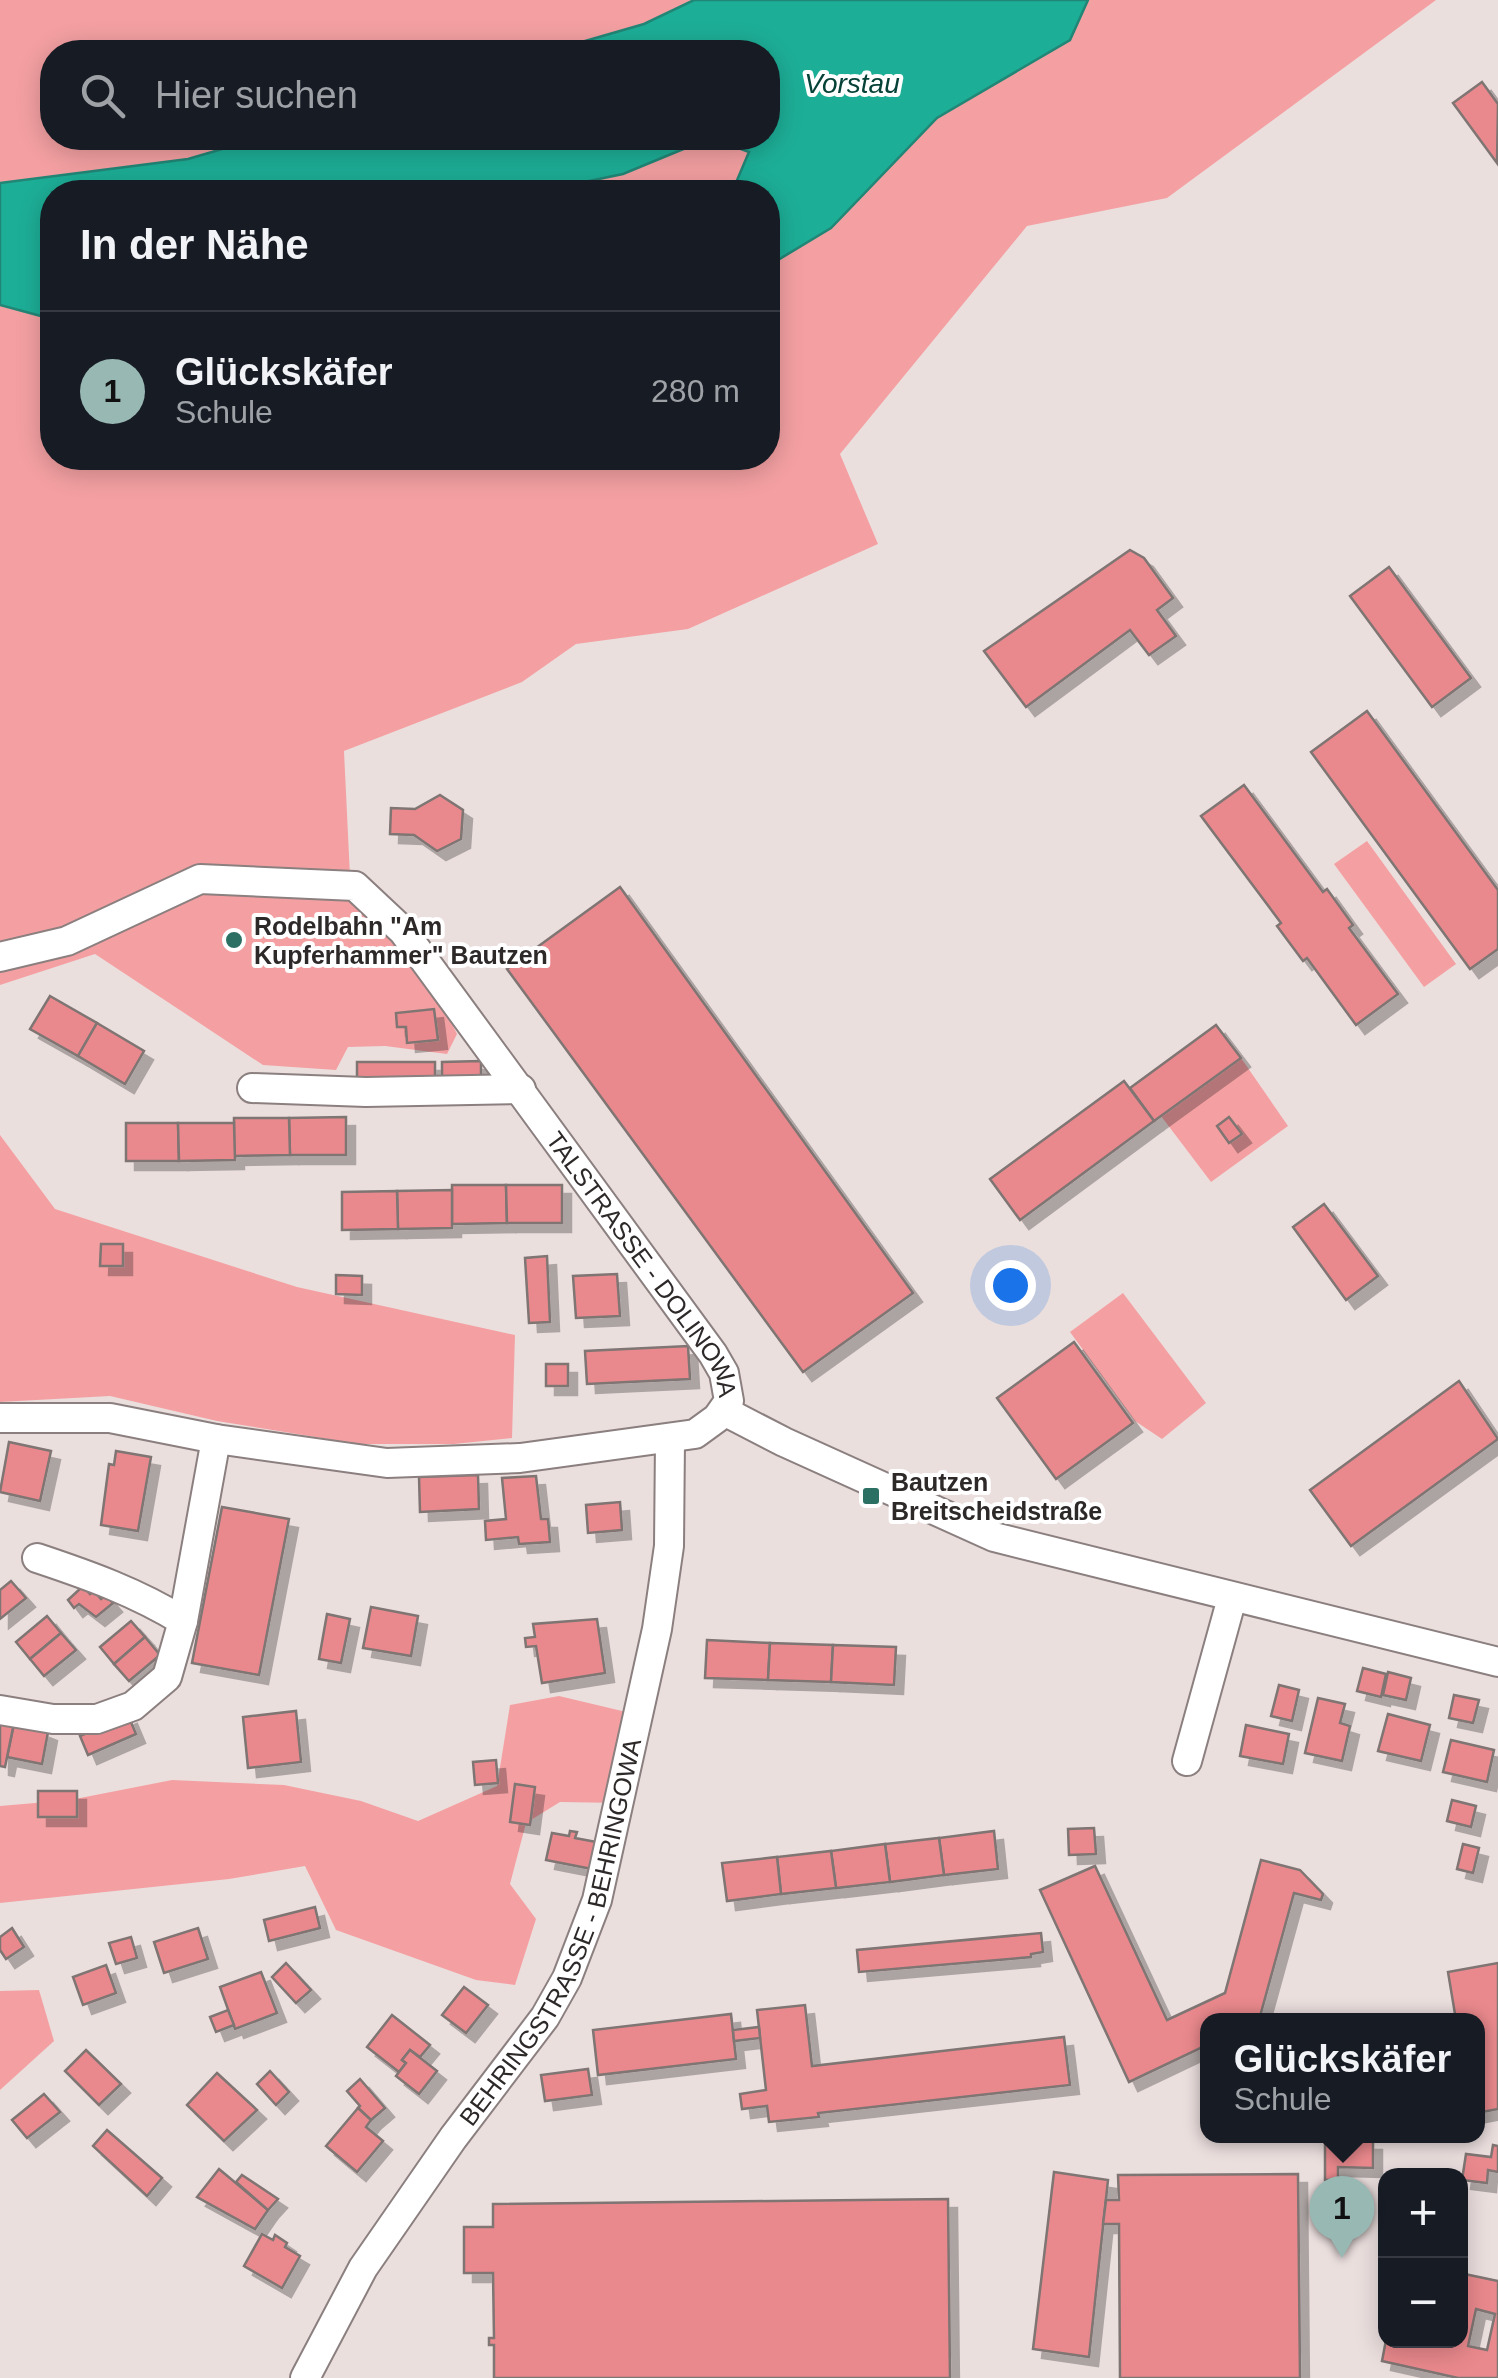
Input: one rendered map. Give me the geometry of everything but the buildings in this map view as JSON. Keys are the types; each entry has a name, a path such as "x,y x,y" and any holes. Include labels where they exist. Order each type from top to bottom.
{"street":[{"name":"TALSTRASSE - DOLINOWA","path":"0,957 67,942 200,879 355,886 403,931 521,1089 713,1354 728,1388 729,1401 724,1411 694,1434 670,1440 520,1458 387,1463 216,1439 110,1418 0,1418"},
{"path":"252,1088 366,1092 521,1089"},
{"path":"724,1411 994,1536 1498,1662"},
{"path":"0,1710 53,1718 97,1719 133,1706 166,1677 183,1620 216,1439"},
{"name":"BEHRINGSTRASSE - BEHRINGOWA","path":"305,2378 363,2268 545,2017 567,1978 597,1900 657,1629 669,1546 670,1440"},
{"path":"37,1558 116,1585 183,1620"},
{"path":"1187,1760 1232,1598"}],"shaded area":[{"path":"0,0 694,0 644,24 589,40 40,40 40,150 219,150 188,159 0,183"},
{"path":"1088,0 1436,0 1167,198 1027,226 840,454 878,544 688,629 576,644 522,682 344,751 350,876 197,870 64,932 0,945 0,305 40,316 40,470 780,470 780,260 831,228 937,118 1070,40"},
{"path":"681,150 750,152 737,180 594,180 623,174"},
{"path":"1367,841 1456,964 1424,987 1334,864"},
{"path":"343,892 378,913 428,976 457,1034 447,1054 385,1046 348,1047 336,1070 263,1065 95,954 0,985 0,965 197,894"},
{"path":"1241,1058 1288,1126 1211,1182 1161,1116"},
{"path":"0,1135 55,1209 297,1287 515,1335 512,1438 454,1444 358,1444 217,1421 110,1396 0,1402"},
{"path":"1123,1293 1206,1403 1162,1439 1135,1421 1070,1332"},
{"path":"559,1696 639,1715 620,1803 560,1802 526,1823 510,1884 536,1919 515,1985 476,1980 336,1930 305,1866 229,1879 0,1903 0,1806 70,1800 172,1780 284,1785 361,1801 418,1821 497,1786 510,1705"},
{"path":"39,1990 54,2041 0,2090 0,1991"}],"water":[{"name":"Vorstau","path":"694,0 1088,0 1070,40 937,118 831,228 780,259 780,180 737,180 749,152 744,150 780,150 780,40 589,40 644,24"},
{"path":"219,150 681,150 623,174 594,180 40,180 40,316 0,305 0,183 188,159"}],"place":[{"name":"Rodelbahn \"Am Kupferhammer\" Bautzen","path":"234,940"},
{"name":"Bautzen Breitscheidstraße","path":"871,1496"},
{"name":"Glückskäfer","path":"1342,2258"}]}
